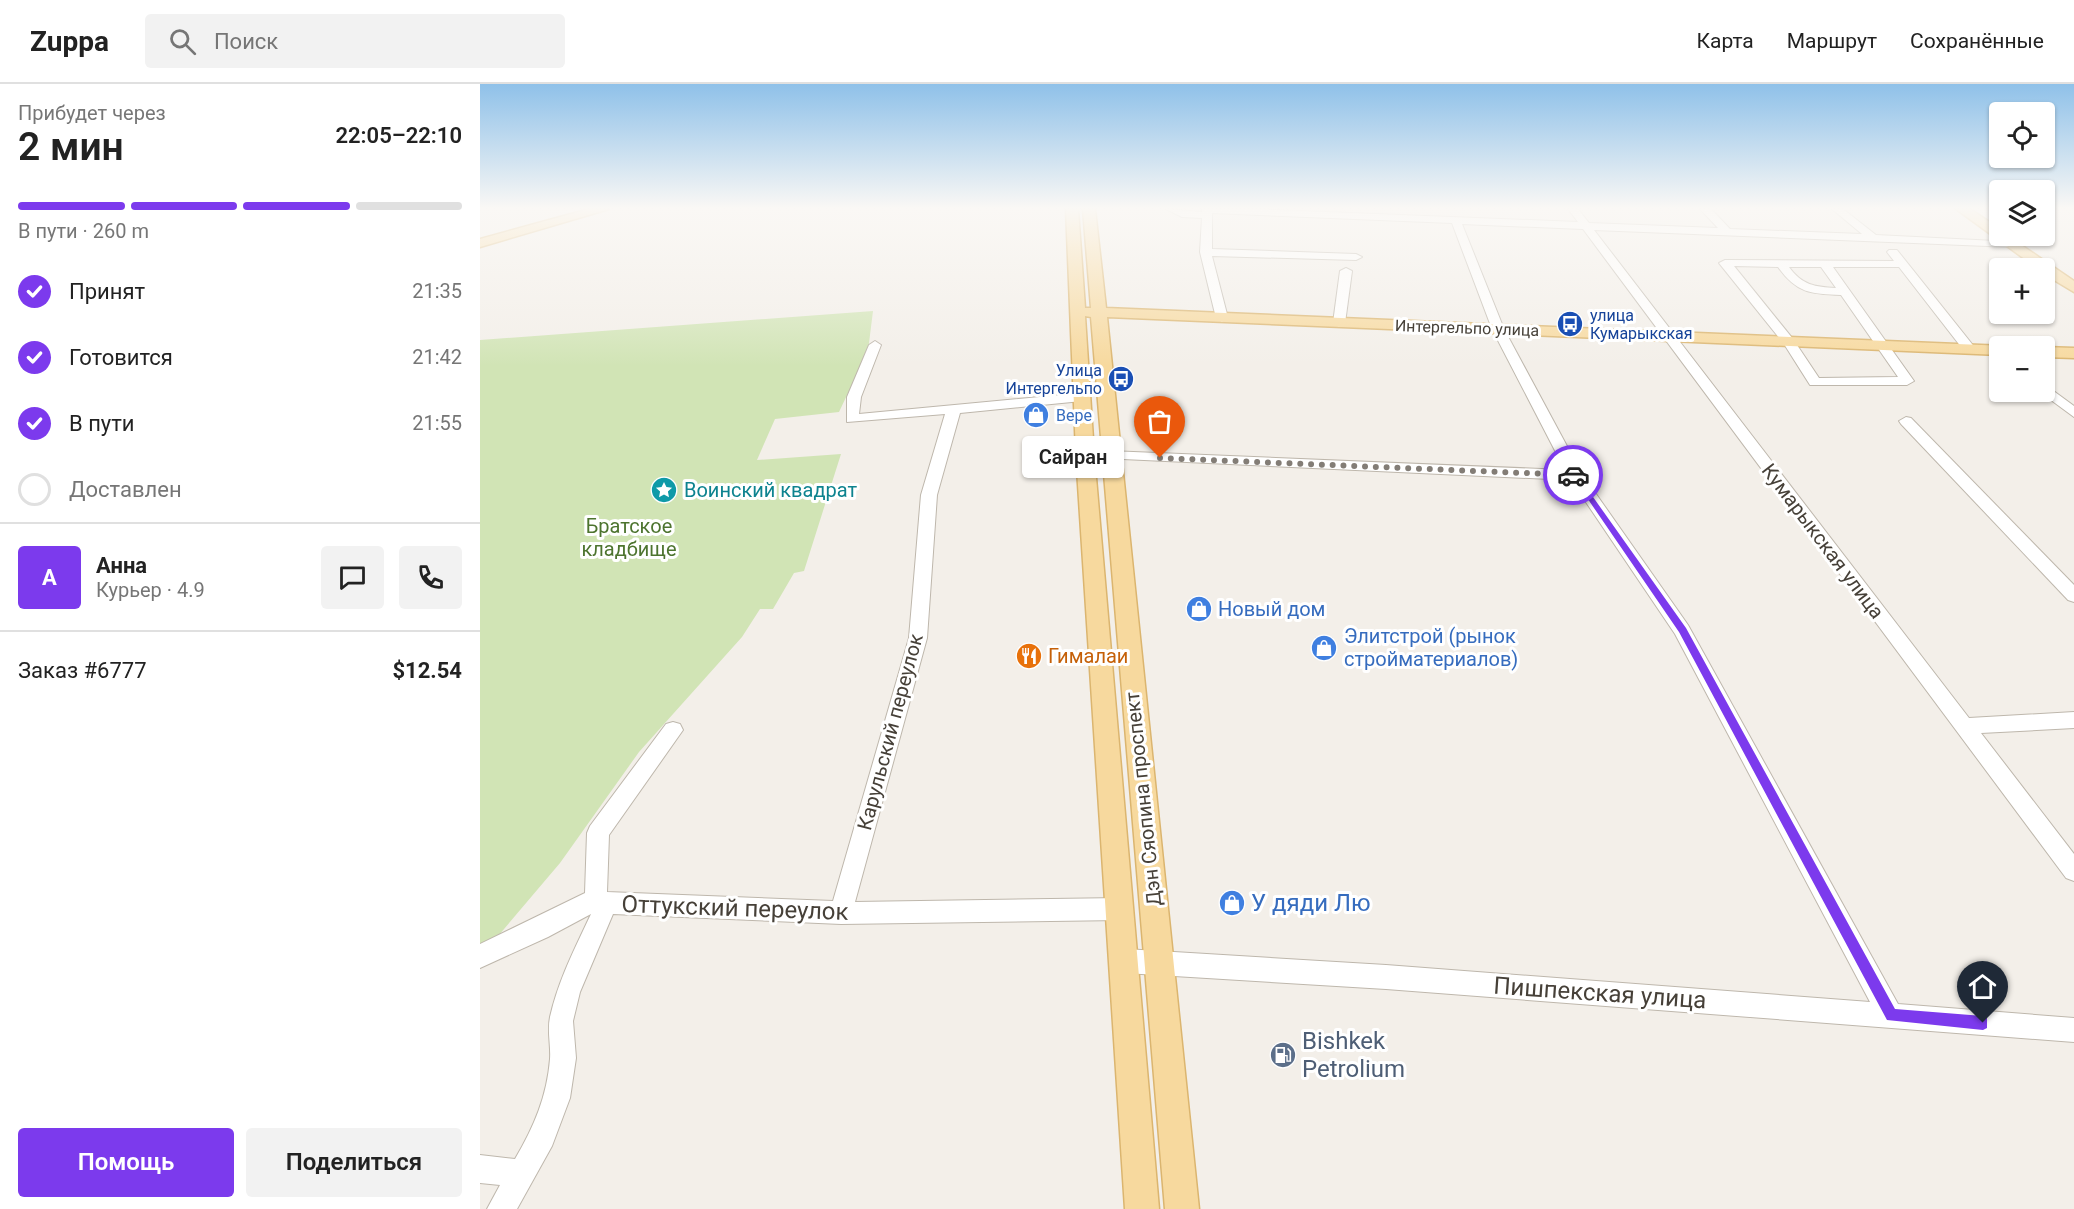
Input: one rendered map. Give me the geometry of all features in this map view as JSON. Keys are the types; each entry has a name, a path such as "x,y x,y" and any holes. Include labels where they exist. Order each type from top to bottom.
{"main road":[{"name":"Дэн Сяопина проспект","path":"1075,262 1082,397 1098,455 1159,963 1182,1209"},
{"name":"Дэн Сяопина проспект","path":"1095,262 1100,313 1098,455 1120,909 1142,1209"},
{"path":"2037,262 2074,288"},
{"name":"Интергельпо улица","path":"1078,312 1989,350"},
{"path":"2055,352 2074,353"}],"street":[{"path":"1208,262 1222,318"},
{"path":"1472,262 1498,330 1575,475 1682,630 1891,1016"},
{"name":"Кумарыкская улица","path":"1611,262 2074,871"},
{"path":"1825,264 1907,381 1866,384 1815,382 1789,342 1725,265 1730,262 1896,264"},
{"path":"1898,262 1970,349"},
{"path":"1781,263 1794,282 1801,287 1845,292"},
{"path":"1339,323 1346,271"},
{"path":"875,345 854,397 852,419 1082,397"},
{"path":"2055,397 2074,412"},
{"name":"Карульский переулок","path":"841,913 918,638 929,495 954,408"},
{"path":"1906,421 2074,596"},
{"path":"1098,455 1575,475"},
{"path":"1963,726 2074,720"},
{"path":"480,956 601,901 598,833 673,730"},
{"name":"Оттукский переулок","path":"501,1209 543,1137 557,1098 563,1058 561,1021 568,991 601,901 704,911 841,913 1120,909"},
{"name":"Пишпекская улица","path":"1125,961 1386,976 2074,1030"},
{"path":"480,1169 521,1173"}],"green space":[{"name":"Братское кладбище","path":"873,311 868,351 839,412 775,419 757,460 841,454 804,571 794,573 773,609 760,609 742,637 639,752 560,863 493,942 480,948 480,340"}],"way so far":[{"path":"1160,458 1573,475"}],"place":[{"name":"улица Кумарыкская","path":"1570,324"},
{"name":"Улица Интергельпо","path":"1121,379"},
{"name":"Вере","path":"1036,415"},
{"name":"Сайран","path":"1160,458"},
{"name":"Воинский квадрат","path":"664,490"},
{"name":"Новый дом","path":"1199,609"},
{"name":"Элитстрой (рынок стройматериалов)","path":"1324,648"},
{"name":"Гималаи","path":"1029,656"},
{"name":"У дяди Лю","path":"1232,903"},
{"name":"Bishkek Petrolium","path":"1283,1055"}],"route":[{"path":"1573,475 1682,630 1891,1016 1983,1023"}]}
